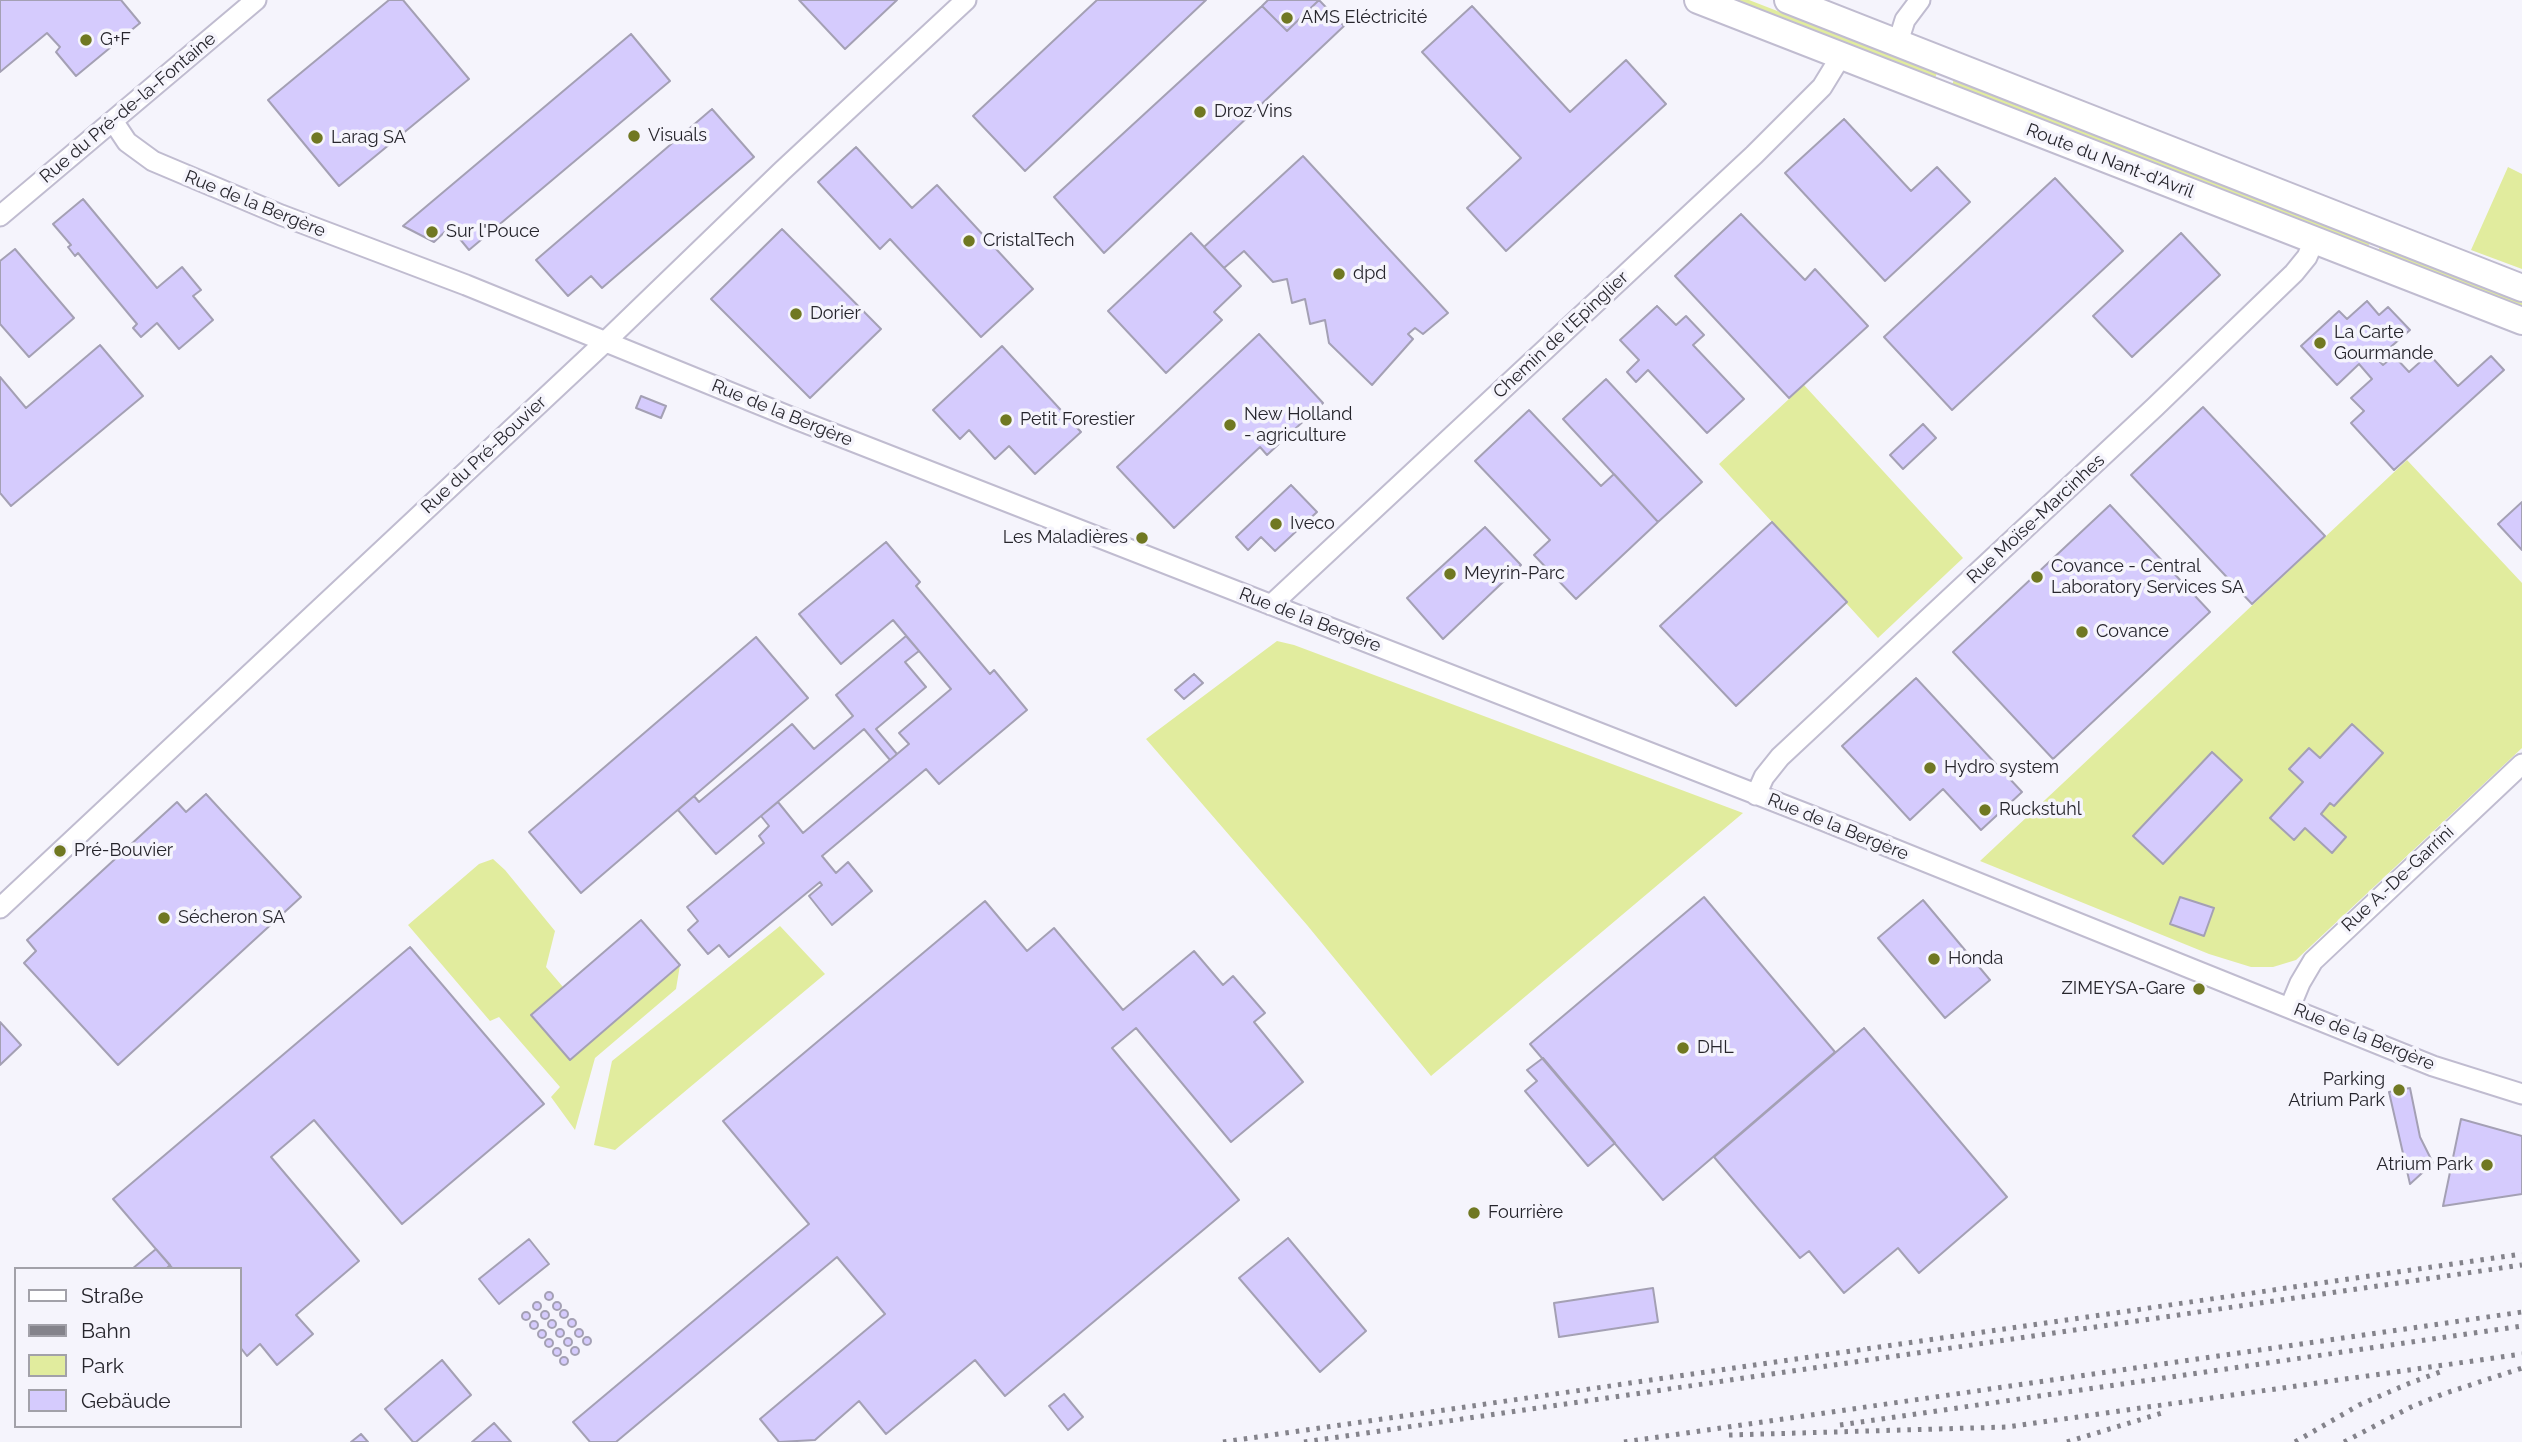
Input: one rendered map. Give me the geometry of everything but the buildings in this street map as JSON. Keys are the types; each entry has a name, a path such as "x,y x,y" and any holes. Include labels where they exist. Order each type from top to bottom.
{"main road":[{"name":"Route du Nant-d'Avril","path":"1698,0 2522,321"},
{"name":"Route du Nant-d'Avril","path":"1787,0 2522,288"}],"street":[{"name":"Rue du Pré-de-la-Fontaine","path":"0,216 256,0"},
{"name":"Rue du Pré-Bouvier","path":"0,908 966,0"},
{"path":"1898,42 1905,20 1920,0"},
{"name":"Chemin de l'Epinglier","path":"1271,605 1754,155 1822,87 1841,56"},
{"name":"Rue de la Bergère","path":"113,121 127,142 153,161 176,172 1756,795 2433,1066 2522,1094"},
{"name":"Rue Moïse-Marcinhes","path":"1756,795 1764,777 1780,757 2175,388 2294,272 2307,257 2314,240"},
{"name":"Rue A.-De-Garrini","path":"2290,1007 2313,961 2522,764"}],"green space":[{"path":"1734,0 1749,0 1937,73 1935,78"},
{"path":"1954,79 2370,243 2367,248 1952,85"},
{"path":"2508,167 2522,174 2522,269 2471,250"},
{"path":"2380,247 2522,302 2522,309 2377,252"},
{"path":"1804,385 1963,558 1878,638 1719,464"},
{"path":"2407,460 2522,583 2522,748 2296,960 2273,967 2251,967 2209,954 1980,861"},
{"path":"1277,641 1294,645 1743,813 1431,1076 1307,925 1146,739"},
{"path":"493,859 555,931 546,967 563,987 531,1015 570,1060 680,965 676,989 595,1058 575,1130 551,1097 560,1087 499,1017 490,1021 408,925 479,864"},
{"path":"780,926 825,974 615,1150 594,1145 612,1061"}],"railway":[{"path":"1223,1442 2522,1254"},
{"path":"1304,1442 2522,1265"},
{"path":"1624,1442 2522,1312"},
{"path":"1840,1425 2522,1326"},
{"path":"1729,1435 2007,1427 2522,1354"},
{"path":"2344,1442 2411,1407 2522,1368"},
{"path":"2295,1442 2359,1405 2440,1372"},
{"path":"2067,1442 2162,1413"}],"place":[{"name":"AMS Eléctricité","path":"1287,18"},
{"name":"G+F","path":"86,40"},
{"name":"Droz Vins","path":"1200,112"},
{"name":"Visuals","path":"634,136"},
{"name":"Larag SA","path":"317,138"},
{"name":"Sur l'Pouce","path":"432,232"},
{"name":"CristalTech","path":"969,241"},
{"name":"dpd","path":"1339,274"},
{"name":"Dorier","path":"796,314"},
{"name":"La Carte Gourmande","path":"2320,343"},
{"name":"Petit Forestier","path":"1006,420"},
{"name":"New Holland - agriculture","path":"1230,425"},
{"name":"Iveco","path":"1276,524"},
{"name":"Les Maladières","path":"1142,538"},
{"name":"Meyrin-Parc","path":"1450,574"},
{"name":"Covance - Central Laboratory Services SA","path":"2037,577"},
{"name":"Covance","path":"2082,632"},
{"name":"Hydro system","path":"1930,768"},
{"name":"Ruckstuhl","path":"1985,810"},
{"name":"Pré-Bouvier","path":"60,851"},
{"name":"Sécheron SA","path":"164,918"},
{"name":"Honda","path":"1934,959"},
{"name":"ZIMEYSA-Gare","path":"2199,989"},
{"name":"DHL","path":"1683,1048"},
{"name":"Parking Atrium Park","path":"2399,1090"},
{"name":"Atrium Park","path":"2487,1165"},
{"name":"Fourrière","path":"1474,1213"}]}
